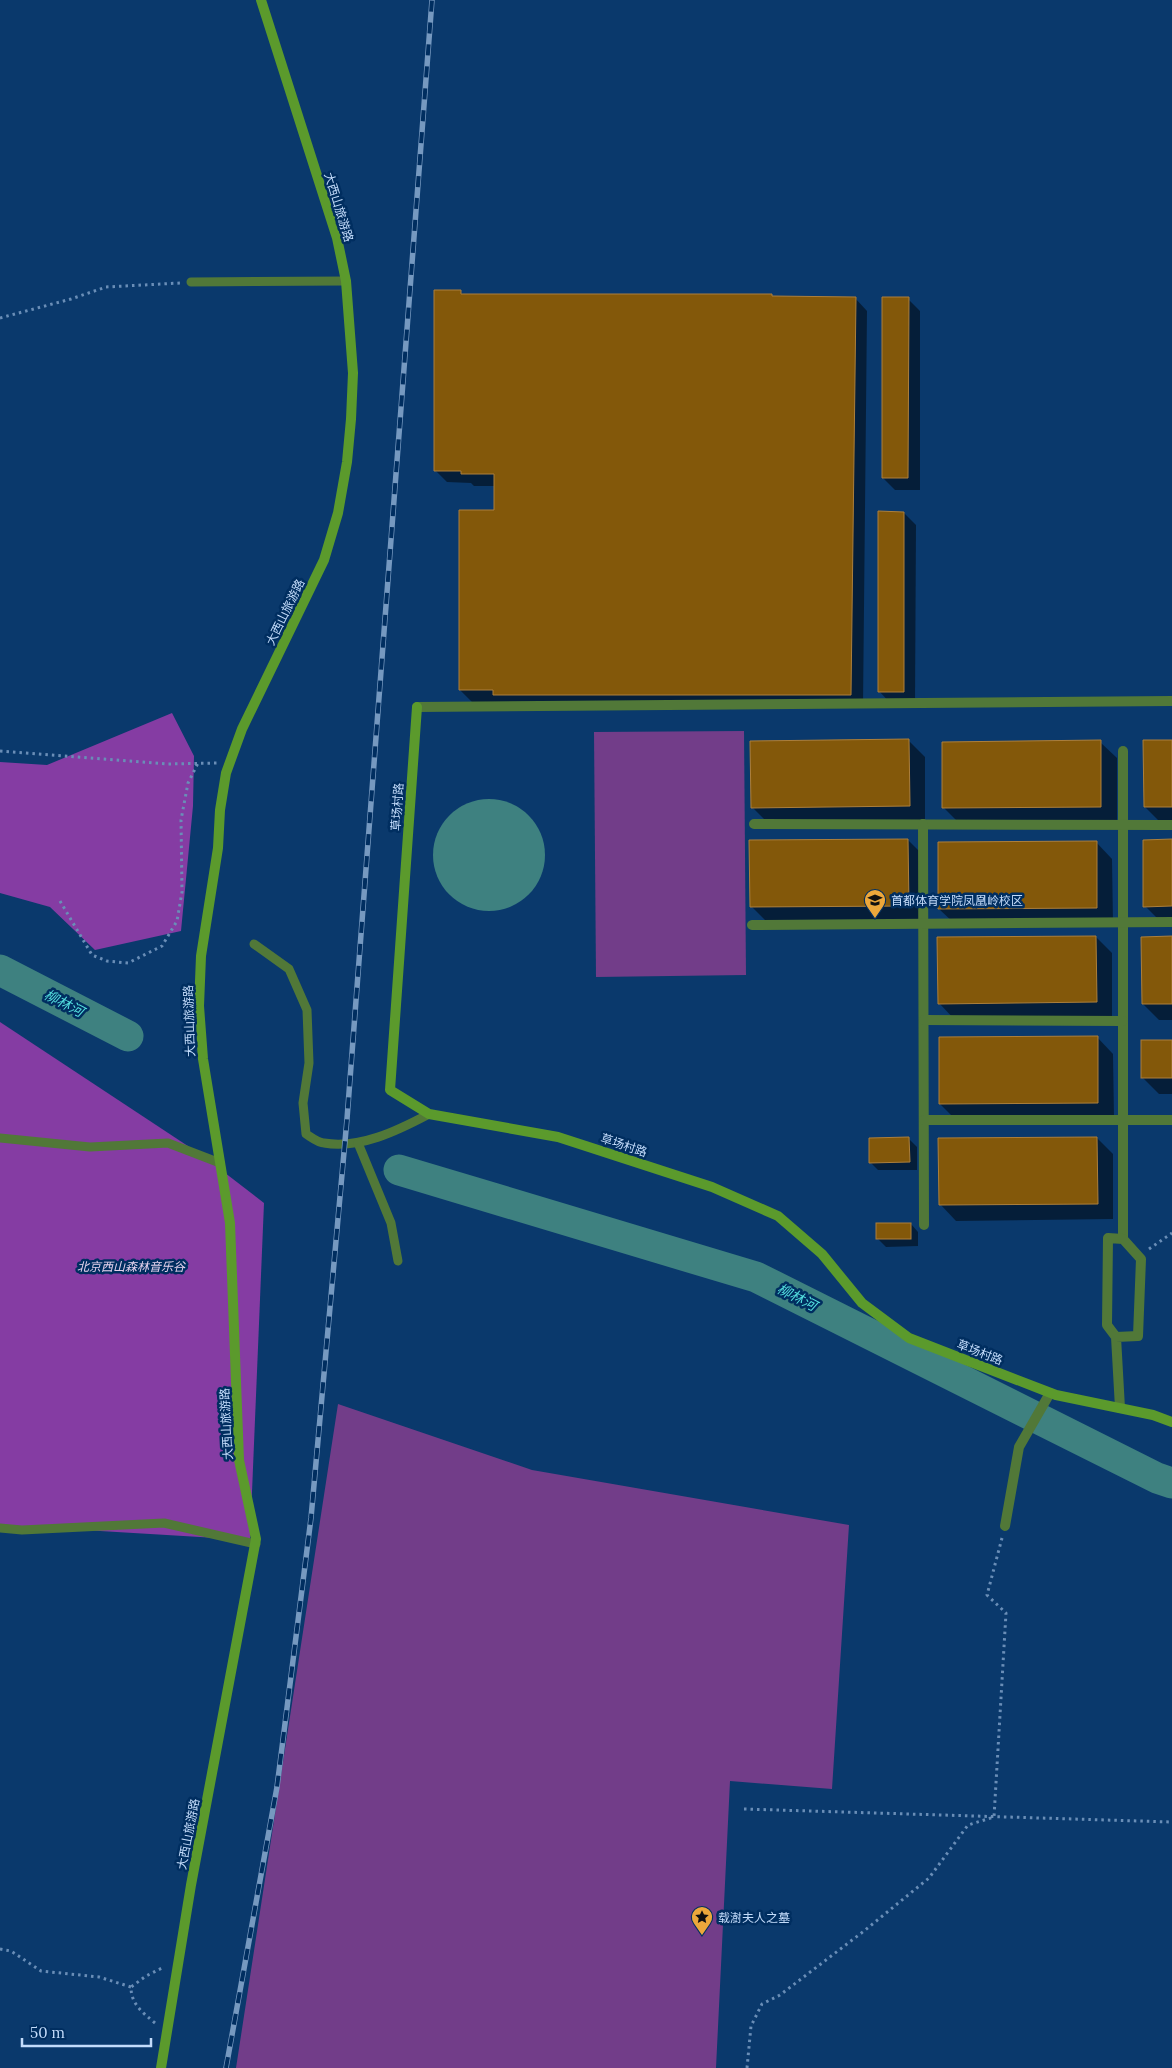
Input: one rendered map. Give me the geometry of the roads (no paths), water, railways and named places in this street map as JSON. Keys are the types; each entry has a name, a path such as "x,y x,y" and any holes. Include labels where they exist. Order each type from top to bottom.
{"street":[{"name":"大西山旅游路","path":"161,2068 193,1875 256,1544 239,1460 230,1223 203,1059 199,1006 201,956 218,848 220,810 226,773 242,730 324,560 338,513 347,462 353,373 346,281 337,238 261,0"},
{"name":"草场村路","path":"1172,701 417,707 390,1090 429,1114 558,1137 712,1187 778,1216 822,1254 862,1303 909,1338 1050,1393 1153,1415 1172,1422"},
{"path":"1116,1337 1138,1336 1141,1260 1124,1239 1123,751"},
{"path":"754,824 1172,824"},
{"path":"923,824 924,1224"},
{"path":"752,925 1172,922"},
{"path":"924,1020 1123,1021"},
{"path":"924,1120 1172,1120"},
{"path":"1120,1408 1116,1337 1106,1325 1108,1238 1124,1239"},
{"path":"1005,1526 1019,1447 1050,1393"}],"lane":[{"path":"191,282 346,281"},
{"path":"254,944 289,969 307,1010 309,1063 303,1103 306,1134 322,1144 358,1144 404,1127 429,1114"},
{"path":"0,1138 90,1147 168,1143 220,1163"},
{"path":"358,1144 391,1223 398,1261"},
{"path":"0,1528 22,1530 164,1523 256,1544"}],"waterway":[{"name":"柳林河","path":"0,970 128,1036"},
{"name":"柳林河","path":"399,1170 756,1277 1157,1478 1172,1483"}],"railway":[{"path":"226,2068 277,1787 311,1518 347,1119 432,0"}],"place":[{"name":"首都体育学院凤凰岭校区","path":"875,919"},
{"name":"载澍夫人之墓","path":"702,1936"}],"park label":[{"name":"北京西山森林音乐谷","path":"131,1266"}]}
